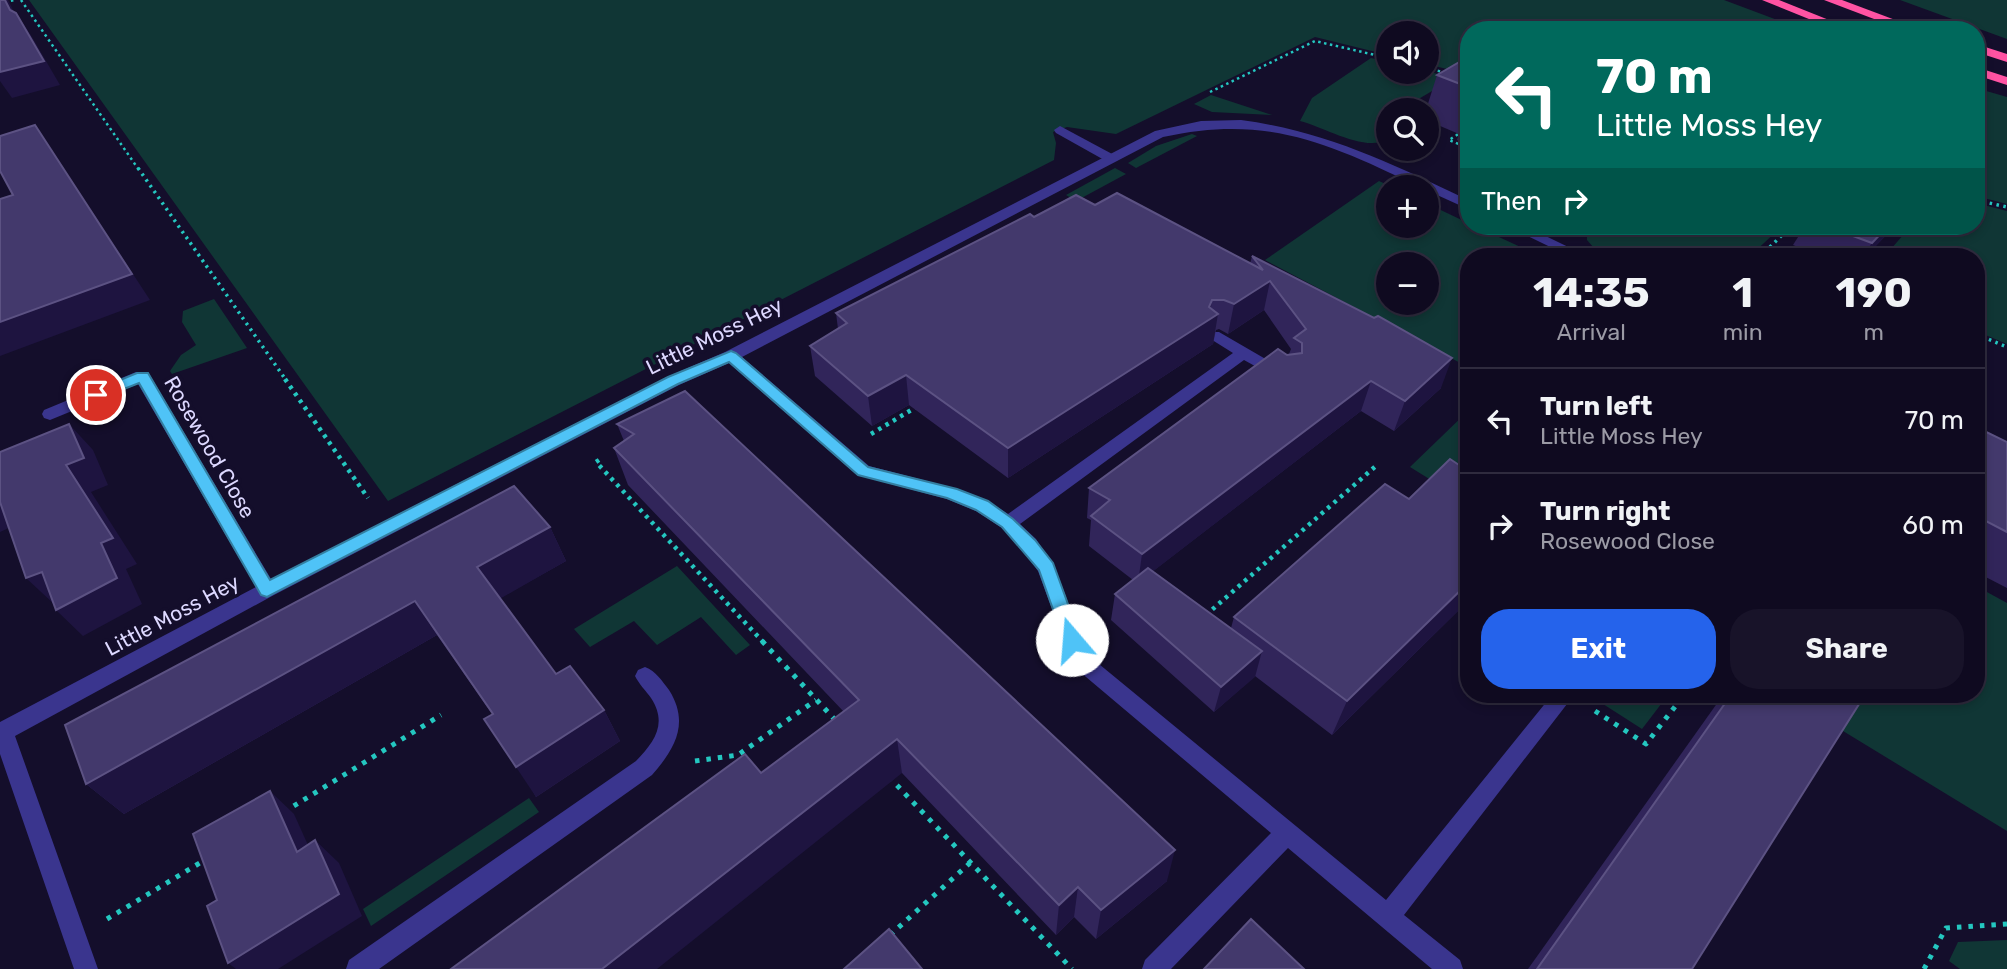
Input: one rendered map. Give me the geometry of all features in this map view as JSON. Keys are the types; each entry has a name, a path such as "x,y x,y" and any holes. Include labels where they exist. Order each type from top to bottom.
{"highway":[{"path":"1768,0 1825,21"},
{"path":"1830,0 1890,21"},
{"path":"1985,51 2007,58"},
{"path":"1985,74 2007,81"}],"street":[{"name":"Little Moss Hey","path":"1,732 267,590 673,381 731,356 1159,134 1207,123 1264,124 1311,135 1460,201"},
{"path":"1060,130 1110,158"},
{"path":"1534,235 1562,248"},
{"path":"1214,335 1286,378"},
{"path":"1007,523 1244,352"},
{"path":"731,356 863,471 951,494 982,506 1007,523 1029,544 1046,568 1080,660 1287,833 1390,915 1451,969"},
{"name":"Rosewood Close","path":"50,414 142,376 267,590"},
{"path":"358,969 644,768 663,748 670,728 670,710 662,694 645,676"},
{"path":"1390,915 1558,703"},
{"path":"1,732 86,969"},
{"path":"1154,969 1287,833"}],"path":[{"path":"1,3 15,0"},
{"path":"21,0 389,527"},
{"path":"1205,94 1315,41 1376,55"},
{"path":"1439,71 1458,75"},
{"path":"1460,133 1449,140 1460,145"},
{"path":"1985,202 2007,207"},
{"path":"1770,248 1782,235"},
{"path":"1985,337 2007,346"},
{"path":"841,452 926,401"},
{"path":"589,424 615,452 596,462 843,728"},
{"path":"1205,616 1377,465"},
{"path":"644,768 738,755 816,699"},
{"path":"1593,709 1646,744 1678,703"},
{"path":"275,817 441,715"},
{"path":"879,767 1072,969"},
{"path":"75,938 215,853"},
{"path":"879,944 970,863"},
{"path":"1924,969 1946,928 2007,924"}],"green space":[{"path":"29,0 1724,0 1780,21 1460,21 1460,72 1439,67 1439,21 1376,21 1376,52 1315,37 1116,134 1067,127 1053,132 1056,143 1054,160 388,501"},
{"path":"1900,0 2007,0 2007,39 1985,31 1985,21 1958,21"},
{"path":"1371,58 1376,59 1376,84 1439,84 1439,74 1454,78 1420,98 1376,98 1376,142 1345,138 1300,121 1312,98"},
{"path":"1985,91 2007,97 2007,204 1985,198"},
{"path":"1211,95 1272,115 1212,112 1194,104"},
{"path":"1192,134 1197,136 1136,168 1128,163 1156,146"},
{"path":"1115,168 1126,174 1076,201 1066,195"},
{"path":"1376,183 1376,238 1439,238 1439,209 1460,219 1460,235 1494,235 1523,248 1460,248 1460,363 1265,260"},
{"path":"1985,205 2007,211 2007,344 1985,335 1985,248 1892,248 1903,235 1985,235"},
{"path":"1587,235 1772,235 1759,248 1594,248 1587,240"},
{"path":"214,299 247,348 172,374 170,371 181,355 196,345 182,322 183,311"},
{"path":"1460,419 1460,498 1410,467"},
{"path":"677,566 750,645 736,655 701,617 657,645 634,621 590,647 574,629"},
{"path":"1985,591 2007,603 2007,831 1797,703 1985,703"},
{"path":"1601,703 1662,703 1642,729"},
{"path":"529,798 539,812 371,926 363,909"},
{"path":"2007,940 2007,969 1960,969 1949,961 1958,942"}],"building":[{"path":"0,0 5,0 10,10 16,13 44,61 0,72"},
{"path":"1460,62 1460,84 1439,76 1439,74"},
{"path":"35,125 132,274 0,322 0,199 13,195 0,171 0,136"},
{"path":"1117,193 1263,270 1252,256 1374,318 1378,316 1452,358 1405,401 1371,381 1142,554 1091,516 1110,500 1089,488 1278,349 1287,355 1302,353 1302,343 1294,338 1306,329 1270,281 1234,304 1224,300 1212,300 1209,307 1218,314 1008,448 906,375 868,396 810,346 847,323 836,313 1030,214 1034,217 1076,195 1095,205"},
{"path":"1850,235 1880,235 1872,243"},
{"path":"685,391 1175,850 1101,910 1078,887 1059,905 897,739 602,969 451,969 745,754 761,773 859,700 614,448 634,434 617,424"},
{"path":"69,424 84,458 66,465 113,538 101,543 117,578 56,610 42,572 26,578 0,502 0,452"},
{"path":"1985,431 2007,442 2007,532 1985,521"},
{"path":"1450,459 1460,466 1460,591 1347,701 1234,617 1385,484 1409,499"},
{"path":"514,486 550,527 477,567 556,674 570,666 604,710 516,767 484,719 493,714 415,601 86,784 65,725"},
{"path":"1148,568 1262,651 1221,687 1115,594"},
{"path":"1725,703 1860,703 1692,969 1537,969"},
{"path":"270,791 297,852 315,840 339,894 228,963 207,906 217,900 193,834"},
{"path":"1251,919 1304,969 1204,969"},
{"path":"889,929 922,969 844,969"}],"route":[{"path":"96,395 142,376 267,590 673,381 731,356 863,471 951,494 982,506 1007,523 1029,544 1046,568 1056,589 1072,640"}]}
